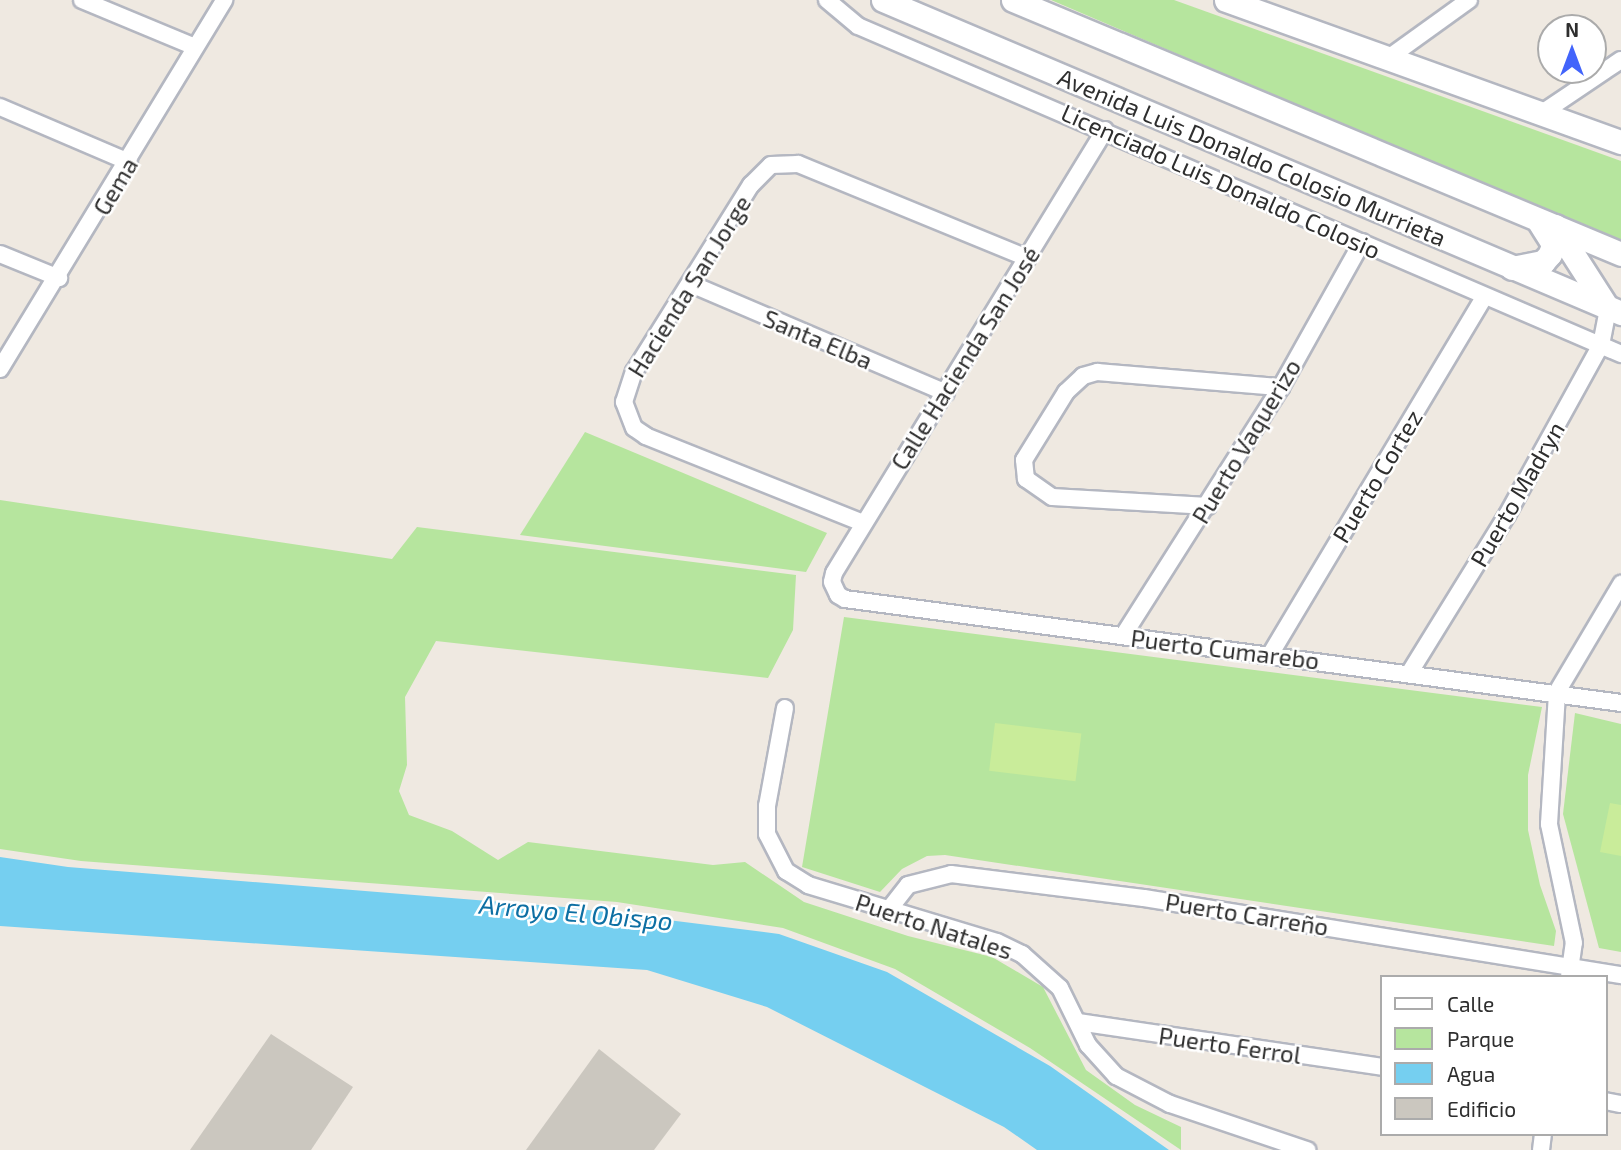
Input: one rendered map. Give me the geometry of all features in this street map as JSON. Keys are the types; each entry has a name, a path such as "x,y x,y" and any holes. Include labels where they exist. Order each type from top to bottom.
{"main road":[{"name":"Avenida Luis Donaldo Colosio Murrieta","path":"883,0 1509,268 1605,304"},
{"path":"1013,0 1545,222 1621,257"},
{"path":"1226,0 1269,7 1621,142"},
{"path":"1509,268 1532,266 1550,254 1549,233 1545,222"},
{"path":"1545,222 1605,304"},
{"path":"1605,304 1604,265 1621,257"}],"street":[{"path":"82,0 195,47"},
{"name":"Gema","path":"0,369 129,162 224,0"},
{"name":"Licenciado Luis Donaldo Colosio","path":"827,0 858,26 1621,354"},
{"path":"1391,56 1469,0"},
{"path":"1542,113 1621,60"},
{"path":"0,107 129,162"},
{"name":"Calle Hacienda San José","path":"833,589 834,573 863,523 946,393 1105,130"},
{"name":"Hacienda San Jorge","path":"863,523 646,436 627,414 628,385 751,185 771,165 797,164 1027,258"},
{"name":"Puerto Vaquerizo","path":"1122,636 1208,506 1281,387 1362,242"},
{"path":"0,254 58,278"},
{"name":"Santa Elba","path":"691,284 946,393"},
{"name":"Puerto Cortez","path":"1270,655 1484,297"},
{"name":"Puerto Madryn","path":"1410,672 1507,515 1601,345 1605,304"},
{"path":"1208,506 1052,496 1026,479 1024,460 1066,392 1083,376 1097,372 1281,387"},
{"path":"1569,972 1574,943 1549,824 1557,692 1621,584"},
{"name":"Puerto Cumarebo","path":"833,589 845,599 1410,672 1621,703"},
{"name":"Puerto Natales","path":"785,708 767,806 767,834 773,853 786,872 808,885 887,912 973,934 1022,954 1060,988 1098,1060 1140,1091 1307,1150"},
{"name":"Puerto Carreño","path":"887,912 908,885 919,879 951,874 1169,902 1569,972 1621,975"},
{"name":"Puerto Ferrol","path":"1078,1022 1380,1067"}],"green space":[{"path":"1051,0 1174,0 1621,161 1621,244"},
{"path":"585,432 827,533 806,572 520,535"},
{"path":"0,500 392,559 417,527 796,575 793,630 768,678 436,641 405,697 407,765 399,791 409,815 452,831 498,860 528,842 713,865 745,862 804,902 908,936 992,957 1043,987 1086,1070 1135,1105 1181,1127 1181,1150 1030,1048 895,969 783,928 617,902 81,861 0,849"},
{"path":"844,617 1542,707 1528,775 1528,830 1540,885 1556,931 1554,946 945,855 927,856 902,869 880,892 802,867"},
{"path":"1575,713 1621,724 1621,952 1599,948 1563,814"},
{"path":"995,723 1081,734 1076,781 989,771"},
{"path":"1610,803 1621,805 1621,856 1600,852"}],"water":[{"name":"Arroyo El Obispo","path":"0,857 68,867 564,907 779,934 887,972 1050,1066 1169,1150 1037,1150 1004,1127 767,1007 647,970 0,926"}],"building":[{"path":"271,1034 353,1087 311,1150 190,1150"},
{"path":"599,1049 681,1114 654,1150 526,1150"}]}
